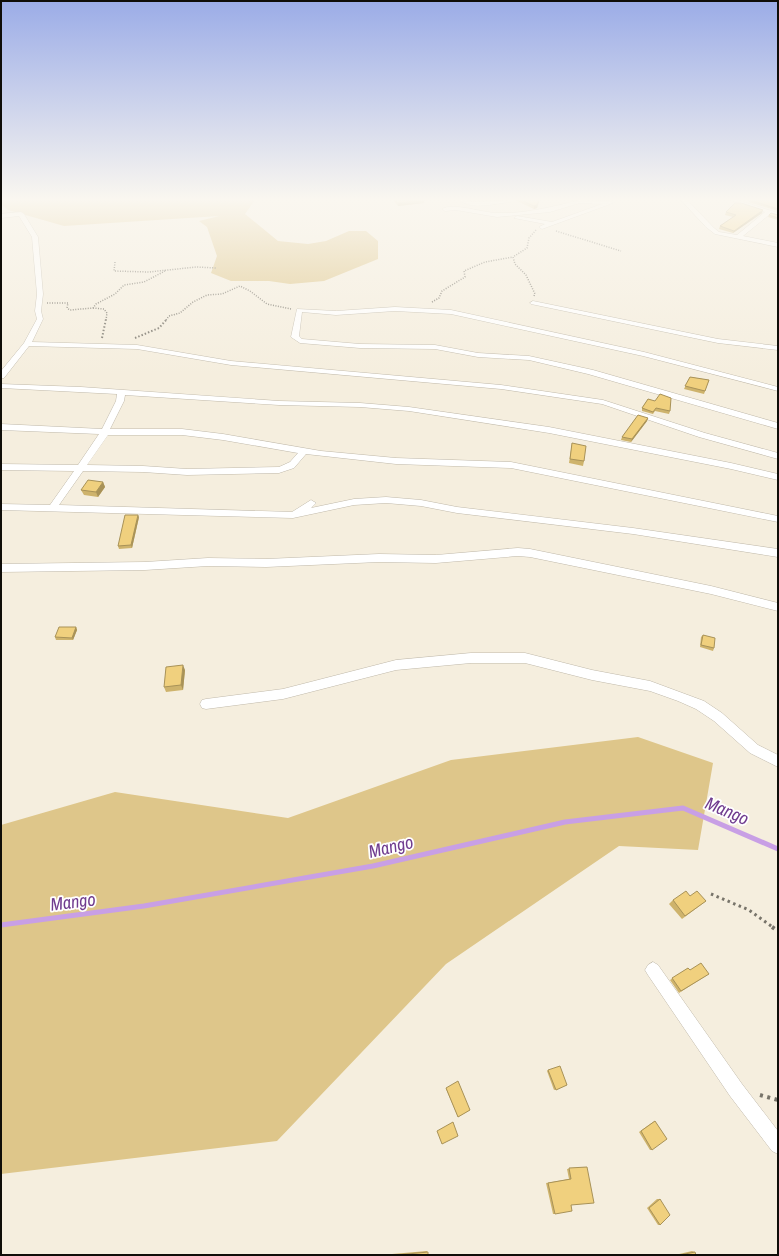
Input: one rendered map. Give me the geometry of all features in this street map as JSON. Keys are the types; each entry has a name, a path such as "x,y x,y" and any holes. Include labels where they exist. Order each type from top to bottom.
{"street":[{"path":"1,376 27,344 40,319 38,304 40,294 37,259"},
{"path":"533,303 718,341 778,348"},
{"path":"776,388 644,354 451,312 395,309 336,313 299,310 296,337 300,341 360,346 428,347 478,355 529,358 590,372 778,426"},
{"path":"27,344 137,347 231,363 478,384 603,402 702,435 778,456"},
{"path":"1,386 122,392 279,403 360,405 409,409 549,430 731,466 778,477"},
{"path":"52,509 105,432 120,400 122,392"},
{"path":"1,427 105,432 182,432 231,438 304,451 396,461 511,465 778,519"},
{"path":"1,467 187,472 279,470 288,469 294,466 304,451"},
{"path":"1,507 293,515 354,502 386,500 421,503 480,513 641,532 778,553"},
{"path":"293,515 311,503"},
{"path":"1,568 145,566 208,562 266,563 379,558 436,559 518,552 530,553 711,590 778,607"},
{"path":"206,704 283,694 396,665 471,658 525,658 592,675 650,686 682,697 700,705 718,717 754,749 778,761"},
{"path":"653,970 736,1090 778,1145"}],"path":[{"path":"421,310 439,298 442,291 465,277 464,271 485,262 504,259"},
{"path":"513,259 516,267 528,277 530,286 535,294 533,303"},
{"path":"115,262 114,271 150,272 196,267 216,268"},
{"path":"93,308 96,304 115,294 124,285 144,282 165,271"},
{"path":"115,347 119,343 159,328 169,316 180,313 200,299 211,294 222,294 240,286 250,291 268,304 277,307 299,310"},
{"path":"38,304 68,303 67,308 70,310 93,308 104,309 107,313 99,347"},
{"path":"712,894 749,910 778,931"}],"shaded area":[{"path":"216,259 378,259 324,281 290,284 269,281 231,281 211,273"},
{"path":"638,737 713,763 698,850 619,846 446,964 277,1141 1,1174 1,825 115,792 288,818 451,760"}],"building":[{"path":"690,377 709,380 705,391 685,386"},
{"path":"660,394 671,398 670,411 656,408 653,412 642,408 648,399 655,401"},
{"path":"638,415 648,418 632,439 622,437"},
{"path":"572,443 586,446 584,461 570,459"},
{"path":"88,480 103,482 96,492 81,490"},
{"path":"125,515 138,515 131,545 118,546"},
{"path":"59,627 76,627 72,638 55,637"},
{"path":"703,635 715,638 714,648 701,645"},
{"path":"183,665 181,685 164,687 166,667"},
{"path":"686,891 690,896 697,891 706,901 685,916 673,900"},
{"path":"701,963 709,974 681,991 672,978 688,968 690,970"},
{"path":"560,1066 567,1085 556,1090 548,1070"},
{"path":"458,1081 470,1110 458,1117 446,1088"},
{"path":"655,1121 667,1139 652,1150 641,1131"},
{"path":"453,1122 458,1136 442,1144 437,1131"},
{"path":"587,1167 594,1203 571,1205 572,1211 555,1214 548,1183 571,1179 569,1168"},
{"path":"660,1199 670,1215 660,1225 649,1208"},
{"path":"428,1252 428,1255 397,1255"},
{"path":"695,1252 696,1255 680,1255"}],"waterway":[{"name":"Mango","path":"1,925 144,906 373,866 565,822 683,808 778,849"}]}
